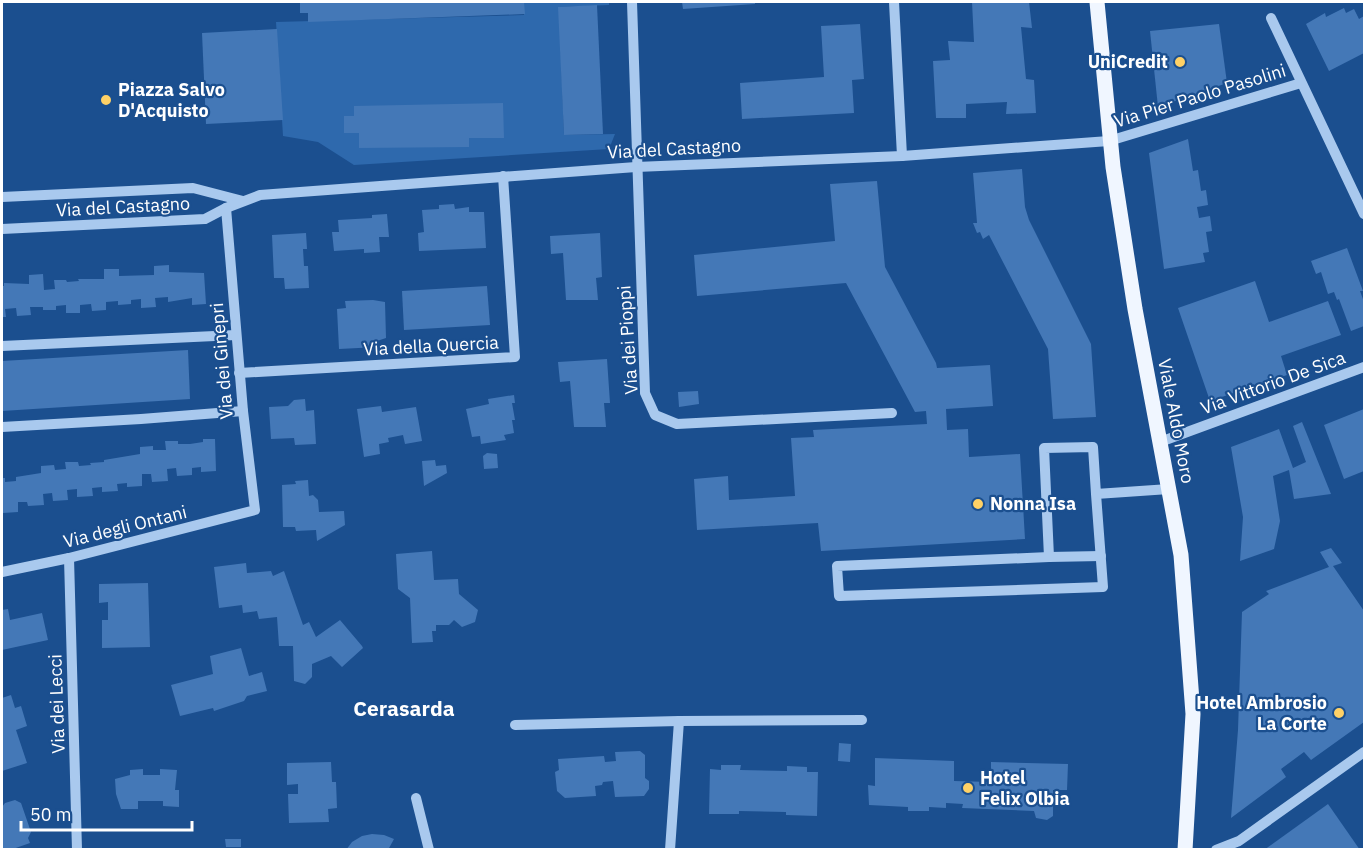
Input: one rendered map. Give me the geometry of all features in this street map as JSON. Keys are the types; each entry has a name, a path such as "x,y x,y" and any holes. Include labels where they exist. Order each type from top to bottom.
{"main road":[{"name":"Viale Aldo Moro","path":"1097,2 1109,141 1135,309 1181,555 1193,714 1185,849"}],"street":[{"name":"Via dei Pioppi","path":"632,2 645,393 655,415 677,424 892,413"},
{"path":"894,2 902,156"},
{"path":"1271,18 1365,214"},
{"name":"Via Pier Paolo Pasolini","path":"1109,141 1301,83"},
{"name":"Via del Castagno","path":"2,229 205,219 260,195 636,167 902,156 1109,141"},
{"name":"Via della Quercia","path":"239,373 515,357 503,176"},
{"name":"Via del Castagno","path":"2,197 193,188 243,202"},
{"name":"Via dei Ginepri","path":"226,208 239,373 255,510"},
{"path":"2,346 236,335"},
{"name":"Via Vittorio De Sica","path":"1160,442 1365,367"},
{"path":"2,427 243,411"},
{"path":"1049,557 1044,448 1093,447 1096,494 1101,556 1103,586 838,596 837,566 1101,556"},
{"path":"1096,494 1169,489"},
{"name":"Via degli Ontani","path":"2,572 69,558 255,510"},
{"name":"Via dei Lecci","path":"69,558 77,849"},
{"path":"515,725 862,720"},
{"path":"670,849 679,721"},
{"path":"1216,849 1239,841 1365,752"},
{"path":"416,798 429,849"}],"shaded area":[{"path":"524,2 609,2 609,5 559,7 564,135 615,134 609,149 354,165 318,142 283,136 276,22 524,15"}],"building":[{"path":"300,2 524,2 525,14 308,22 308,13 300,13"},
{"path":"682,2 755,2 755,4 683,9"},
{"path":"972,2 1029,2 1032,28 1021,27 1026,79 1034,80 1036,113 1006,114 1007,102 966,104 966,118 936,118 933,61 950,60 948,41 974,42"},
{"path":"597,5 603,134 564,135 558,7"},
{"path":"1344,8 1346,13 1354,9 1359,19 1364,16 1364,53 1329,71 1306,24 1325,13 1326,17"},
{"path":"860,24 864,79 852,80 854,113 742,119 740,83 824,77 821,26"},
{"path":"1219,24 1227,83 1158,107 1150,31"},
{"path":"277,29 283,120 206,124 202,33"},
{"path":"503,103 504,138 469,138 469,147 359,148 359,133 344,133 344,116 354,116 354,106"},
{"path":"1188,139 1193,171 1198,170 1201,191 1206,190 1208,205 1197,207 1199,218 1210,216 1212,231 1206,232 1209,252 1203,253 1205,262 1164,269 1149,153"},
{"path":"1022,169 1025,207 1029,220 1091,344 1096,417 1053,419 1048,349 989,235 983,239 980,232 977,233 973,223 977,223 973,173"},
{"path":"877,181 885,267 937,368 990,365 993,406 946,409 947,430 968,429 969,457 1020,454 1025,539 821,551 818,523 697,530 694,479 728,476 729,500 795,496 791,438 814,437 813,430 927,424 926,411 915,412 846,283 697,296 694,255 835,241 830,184"},
{"path":"454,204 455,209 469,207 469,212 484,212 486,248 419,251 418,233 424,232 422,210 439,209 439,205"},
{"path":"387,214 389,237 379,237 380,252 364,253 364,249 334,251 332,232 339,232 338,220 372,218 372,215"},
{"path":"306,233 307,249 303,249 304,266 308,266 309,288 285,289 284,278 274,278 272,235"},
{"path":"600,233 602,277 596,278 598,300 566,300 563,253 551,254 550,236"},
{"path":"1347,248 1363,291 1360,291 1364,302 1364,326 1351,331 1339,299 1337,300 1334,292 1328,294 1321,272 1316,274 1311,261"},
{"path":"169,265 169,272 204,273 206,304 192,305 192,298 168,302 168,297 155,298 156,307 141,308 141,299 131,300 131,304 118,305 118,301 106,302 106,310 92,311 91,304 80,305 80,313 66,313 66,305 56,306 56,310 30,307 31,315 17,316 16,308 5,309 6,317 2,317 2,286 4,283 29,284 29,275 43,274 44,290 55,289 54,280 66,280 67,282 79,281 78,279 104,279 104,269 119,269 119,276 154,275 154,266"},
{"path":"1255,281 1269,322 1328,301 1341,335 1281,356 1287,375 1210,401 1178,308"},
{"path":"487,286 490,325 404,330 402,291"},
{"path":"345,301 385,302 386,338 377,341 378,347 339,349 337,309 346,308"},
{"path":"188,350 190,399 2,411 2,361"},
{"path":"607,359 610,403 604,403 606,427 574,427 570,381 560,382 558,362"},
{"path":"698,391 699,404 679,407 678,392"},
{"path":"514,395 515,403 512,403 515,420 512,420 514,433 504,435 506,440 481,444 480,436 472,437 466,409 489,404 488,399"},
{"path":"305,399 306,411 314,410 316,444 295,445 294,438 271,439 269,407 288,406 294,400"},
{"path":"381,406 382,412 416,407 422,441 405,444 403,435 388,438 389,442 379,444 380,454 364,457 357,409"},
{"path":"1364,409 1364,471 1344,479 1324,425"},
{"path":"1302,422 1331,494 1294,499 1289,470 1273,476 1280,521 1274,549 1240,561 1243,517 1231,447 1279,429 1293,468 1306,462 1293,426"},
{"path":"203,439 215,439 216,471 201,472 201,467 192,468 192,475 177,476 176,468 167,469 168,481 152,482 151,474 142,474 142,486 127,487 127,483 117,484 118,491 102,492 102,487 92,488 93,496 77,497 77,489 67,490 68,500 53,501 52,493 43,494 44,505 28,506 27,502 18,502 18,512 3,513 2,478 5,478 5,482 16,481 16,477 41,473 41,466 54,465 55,470 66,469 65,462 78,462 79,466 91,465 90,463 140,454 140,447 153,446 153,450 166,450 165,441 190,444 203,442"},
{"path":"487,453 497,454 498,468 484,469 483,456"},
{"path":"435,460 436,466 446,465 447,473 424,486 422,461"},
{"path":"308,480 309,496 313,495 318,500 319,512 344,511 345,525 317,541 316,530 296,531 295,527 283,527 282,485"},
{"path":"1331,548 1342,563 1333,566 1364,611 1364,722 1311,760 1304,752 1281,769 1286,777 1231,818 1238,730 1242,612 1269,594 1266,591 1329,567 1320,552"},
{"path":"432,551 434,580 458,579 459,594 478,610 475,622 462,627 454,620 449,625 436,625 436,631 432,631 433,642 412,643 410,598 398,589 396,554"},
{"path":"246,563 247,573 271,571 273,576 284,571 303,625 309,622 316,637 340,620 363,648 342,667 331,656 312,664 312,677 305,684 294,681 293,646 279,646 277,617 259,619 257,611 243,613 242,605 219,608 214,567"},
{"path":"148,583 150,647 102,648 102,620 108,620 108,602 99,603 99,584"},
{"path":"8,609 10,620 42,613 48,640 2,650 2,610"},
{"path":"241,648 249,676 262,672 267,691 247,696 244,701 214,711 213,708 180,716 171,685 213,674 210,656"},
{"path":"11,695 15,708 21,706 27,726 16,730 27,763 2,771 2,698"},
{"path":"839,743 851,744 850,762 838,761"},
{"path":"640,751 645,755 645,778 649,781 649,789 644,796 615,797 613,781 595,786 596,796 565,798 557,791 555,772 559,770 558,759 604,756 605,762 616,761 615,752"},
{"name":"Hotel Felix Olbia","path":"875,758 954,761 954,781 991,782 991,762 1068,764 1067,790 1053,790 1053,816 1047,820 1036,818 1034,811 962,808 963,804 946,803 946,808 929,807 929,811 908,811 908,807 869,805 868,785 875,786"},
{"path":"331,762 332,782 336,782 337,808 328,809 329,822 289,823 288,794 298,794 298,784 287,785 287,763"},
{"path":"721,765 741,765 740,770 787,771 787,766 807,767 807,772 818,772 817,816 786,815 786,812 739,811 739,814 709,814 710,769 721,770"},
{"path":"143,769 143,775 160,775 160,769 177,770 175,790 179,790 179,807 163,806 163,801 138,801 138,809 121,809 116,794 115,779 130,775 130,770"},
{"path":"15,800 21,803 31,832 28,838 30,843 10,850 2,850 2,807 5,803"},
{"path":"1328,804 1360,850 1264,850"},
{"path":"372,834 394,839 388,850 346,850 352,842 362,836"},
{"path":"225,839 241,839 241,847 226,847"}],"place":[{"name":"UniCredit","path":"1180,62"},
{"name":"Piazza Salvo D'Acquisto","path":"106,100"},
{"name":"Nonna Isa","path":"978,504"},
{"name":"Hotel Ambrosio La Corte","path":"1339,713"},
{"name":"Hotel Felix Olbia","path":"968,788"}],"district":[{"name":"Cerasarda","path":"404,709"}]}
